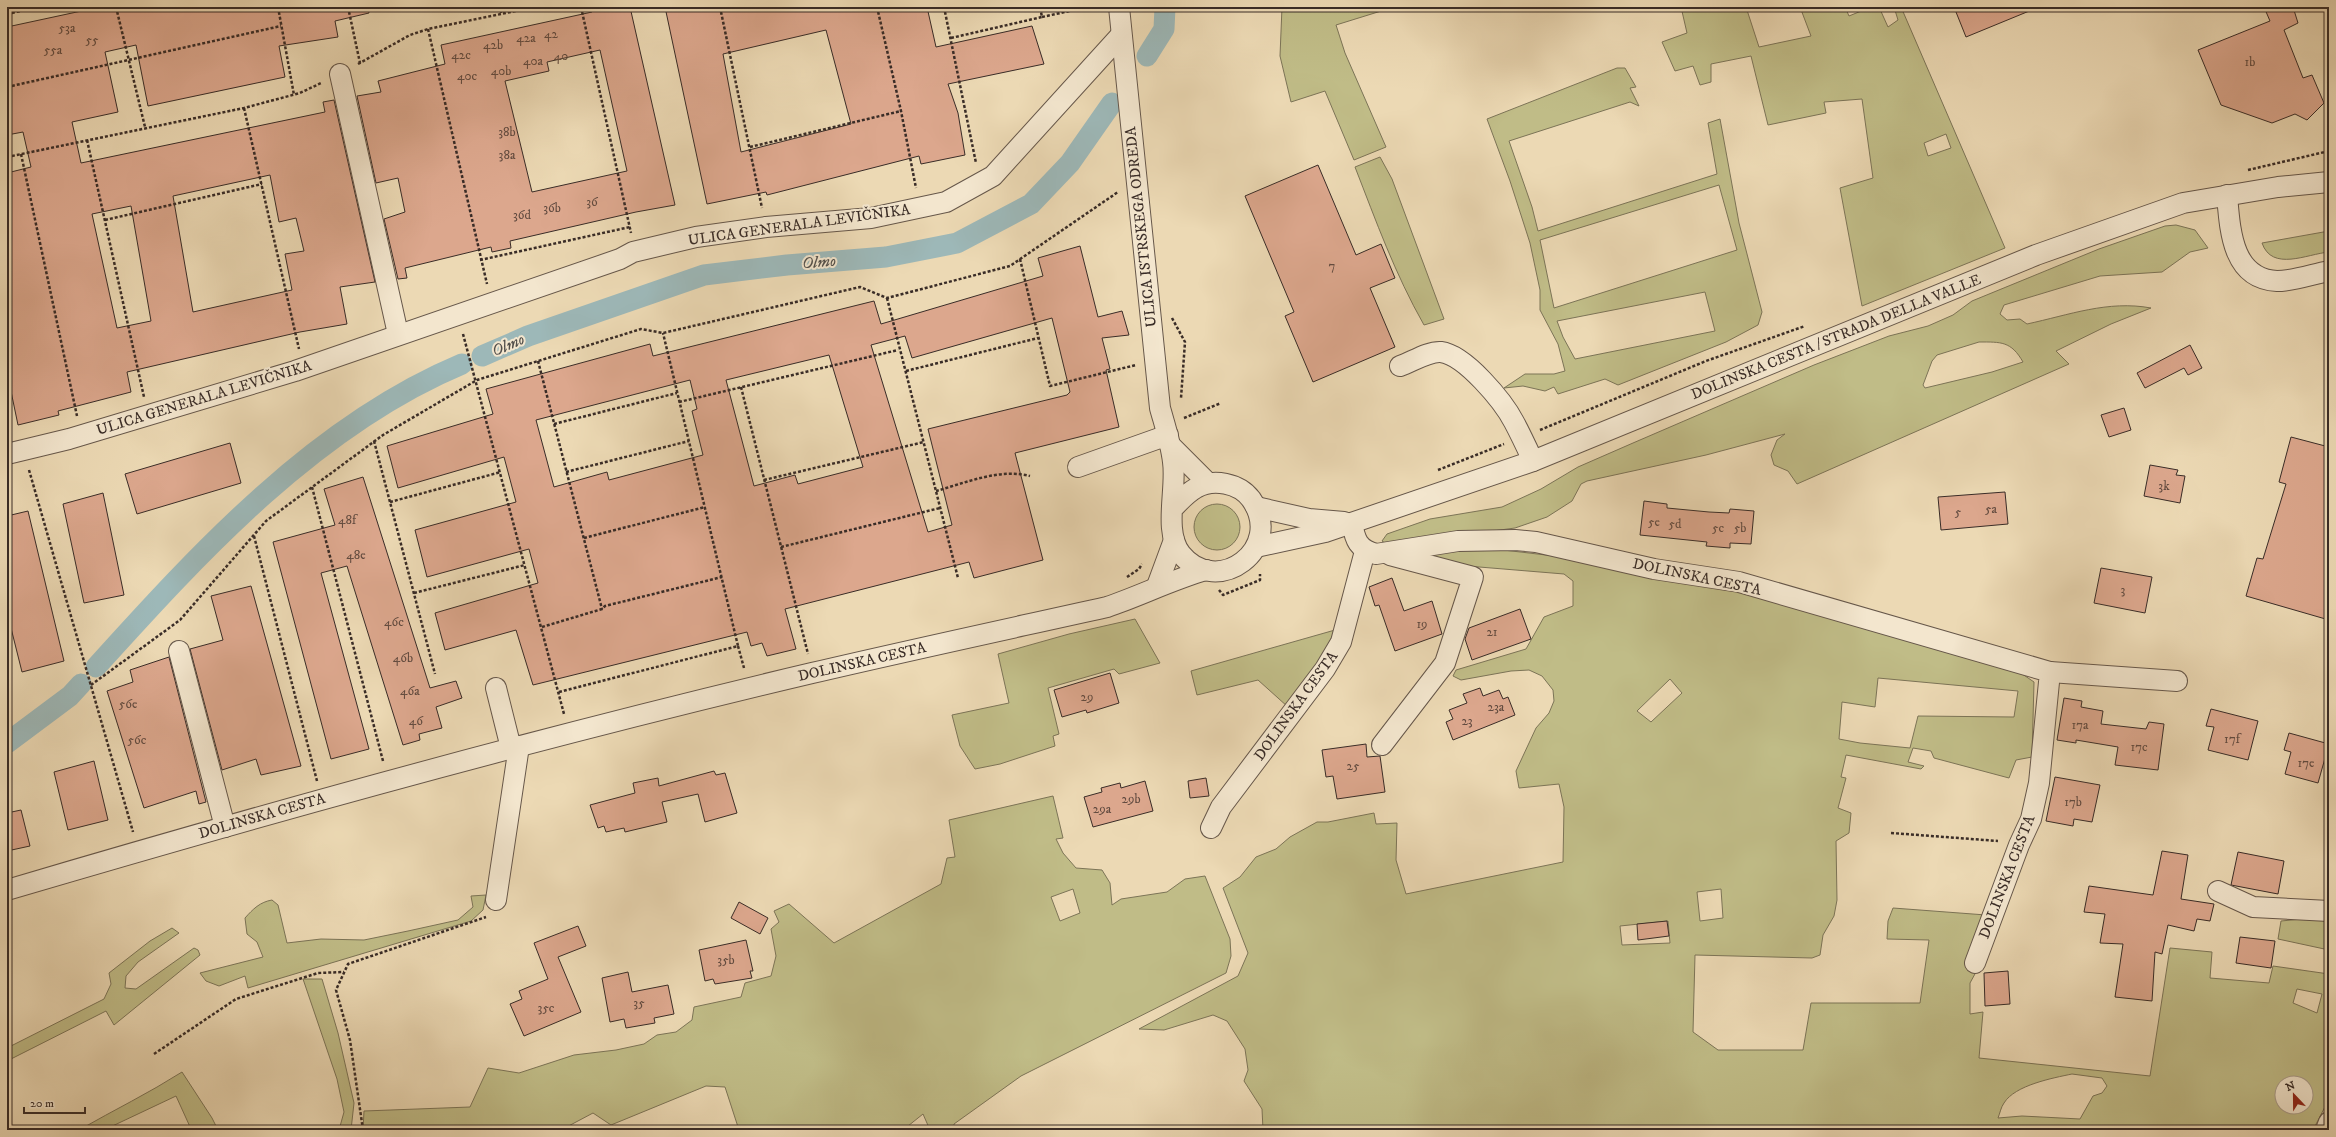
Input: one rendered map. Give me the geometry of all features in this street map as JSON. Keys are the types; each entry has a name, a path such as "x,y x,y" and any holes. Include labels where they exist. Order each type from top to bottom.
{"street":[{"name":"ULICA ISTRSKEGA ODREDA","path":"1119,7 1160,408 1168,436"},
{"name":"ULICA GENERALA LEVIČNIKA","path":"15,452 82,436 303,368 398,334 435,324 457,314 492,304 620,259 633,252 696,237 766,227 871,218 946,202 994,176 1121,35"},
{"path":"340,74 398,334"},
{"name":"DOLINSKA CESTA / STRADA DELLA VALLE","path":"1256,547 1302,538 1352,523 1533,461 2036,255 2183,203 2226,195 2329,182"},
{"path":"2226,195 2235,248 2241,263 2249,272 2277,281 2329,271"},
{"path":"1400,366 1440,352 1461,361 1492,391 1514,421 1533,461"},
{"path":"1078,467 1168,436"},
{"path":"1168,436 1208,483"},
{"path":"1157,586 1174,540 1173,463 1168,436"},
{"path":"1173,508 1195,488 1208,483 1223,483 1236,487 1248,495 1256,507 1260,520 1261,534 1256,547 1248,558 1236,567 1221,571 1206,570 1192,564 1181,554 1174,540"},
{"name":"DOLINSKA CESTA / STRADA DELLA VALLE","path":"1256,507 1309,519 1352,523"},
{"path":"1352,523 1358,544 1365,551"},
{"name":"DOLINSKA CESTA","path":"1384,554 1458,541 1536,542 1654,569 1739,582 2050,672 2177,680"},
{"name":"DOLINSKA CESTA","path":"1211,828 1222,807 1304,699 1342,642 1365,551 1384,554 1474,577 1445,663 1382,745"},
{"path":"1157,586 1206,570"},
{"name":"DOLINSKA CESTA","path":"7,890 225,827 515,747 813,673 1107,607 1133,598 1157,586"},
{"path":"179,651 225,827"},
{"name":"DOLINSKA CESTA","path":"1975,963 2019,845 2031,819 2039,783 2050,672"},
{"path":"496,688 515,747 496,900"},
{"path":"2218,891 2253,907 2329,911"},
{"path":"2326,1130 2329,1122"}],"path":[{"path":"7,14 39,7"},
{"path":"116,7 145,127"},
{"path":"278,7 294,95"},
{"path":"348,7 360,63"},
{"path":"500,7 501,14"},
{"path":"7,157 145,127 244,108 294,95 340,74 410,35 428,29 535,7"},
{"path":"581,7 630,227 633,252"},
{"path":"720,7 766,227"},
{"path":"877,7 901,111 919,208"},
{"path":"944,7 980,184"},
{"path":"1040,7 1042,17"},
{"path":"951,38 1088,7"},
{"path":"7,87 281,26"},
{"path":"428,29 480,260 492,304"},
{"path":"244,108 303,368"},
{"path":"750,147 901,111"},
{"path":"87,140 148,415"},
{"path":"21,154 82,436"},
{"path":"91,685 180,620 266,522 374,441 477,380 641,329 663,333 860,287 887,298 1010,266 1136,180"},
{"path":"105,220 262,184"},
{"path":"480,260 630,227"},
{"path":"1020,259 1050,386 1155,360"},
{"path":"887,298 958,578"},
{"path":"457,314 477,380 559,692 564,717"},
{"path":"663,333 745,673"},
{"path":"906,371 1038,338"},
{"path":"679,402 898,350"},
{"path":"538,361 602,609"},
{"path":"741,387 809,657"},
{"path":"554,424 677,393"},
{"path":"1168,436 1221,403"},
{"path":"1435,472 1522,438"},
{"path":"374,441 435,674"},
{"path":"566,472 689,441"},
{"path":"764,480 924,442"},
{"path":"15,452 91,685 134,834"},
{"path":"390,502 501,472"},
{"path":"936,491 1002,474 1022,473 1030,476"},
{"path":"312,487 384,764"},
{"path":"584,538 705,507"},
{"path":"781,547 940,508"},
{"path":"254,535 317,783"},
{"path":"1121,580 1139,569 1143,563"},
{"path":"414,593 525,565"},
{"path":"542,627 602,609 605,606 722,577"},
{"path":"559,692 738,646"},
{"path":"1891,833 1989,840 2019,845"},
{"path":"363,1130 350,1040 336,990 348,964 486,917 493,910 496,900"},
{"path":"154,1054 236,999 318,973 344,972"}],"shaded area":[{"path":"1282,7 1394,7 1336,25 1345,53 1386,147 1354,160 1325,91 1291,102 1280,56"},
{"path":"1681,7 1746,7 1759,47 1811,36 1800,7 1845,7 1849,16 1871,7 1879,7 1888,27 1898,20 1894,7 1901,7 2005,248 1862,306 1840,188 1873,178 1862,99 1824,102 1826,113 1768,125 1751,56 1711,64 1711,82 1700,85 1693,66 1675,71 1662,42 1687,33","holes":["1946,134 1951,148 1928,156 1924,143"]},
{"path":"1617,68 1625,68 1636,87 1630,88 1639,106 1630,102 1509,141 1532,207 1538,231 1717,174 1708,123 1720,119 1739,223 1762,312 1758,325 1726,342 1618,385 1605,379 1558,394 1554,387 1545,391 1523,386 1504,388 1525,374 1554,374 1565,371 1558,344 1540,310 1540,290 1530,243 1510,181 1487,119","holes":["1719,185 1737,250 1554,308 1540,240","1705,292 1715,331 1575,359 1563,337 1557,321"]},
{"path":"1380,157 1392,179 1444,319 1424,325 1395,267 1378,227 1355,167"},
{"path":"2176,225 2195,230 2208,248 2190,252 2162,272 2100,276 2004,305 2000,314 2007,320 2020,319 2027,324 2104,307 2135,306 2151,308 2111,324 2056,351 2069,364 1797,484 1788,471 1774,465 1771,455 1777,440 1785,434 1706,455 1587,481 1581,484 1572,501 1547,517 1515,528 1388,545 1382,541 1387,534 1430,519 1502,507 1541,489 1578,467 1814,365 1889,336 1928,326 1953,315 1972,301 2099,249 2165,226","holes":["1979,342 2010,346 2019,355 2023,362 1992,372 1925,388 1923,385 1932,361 1937,355"]},
{"path":"2329,231 2329,252 2301,258 2282,259 2274,257 2267,252 2262,243"},
{"path":"1217,504 1230,508 1236,514 1240,527 1236,540 1230,546 1217,550 1204,546 1198,540 1194,527 1198,514 1204,508"},
{"path":"1469,546 1580,559 1747,592 2012,667 2034,682 2032,757 2016,760 2009,778 1934,758 1931,751 1913,748 1908,762 1924,766 1921,769 1846,755 1841,777 1846,778 1838,808 1851,813 1849,833 1836,841 1837,900 1834,916 1823,935 1820,955 1812,958 1695,955 1693,1032 1718,1050 1803,1050 1811,1003 1920,1003 1929,940 1887,939 1888,921 1893,908 1986,915 1976,972 1970,983 1970,1014 1983,1012 1979,1058 2150,1076 2170,948 2212,952 2210,978 2269,983 2273,966 2329,974 2329,1099 2313,1130 1263,1130 1262,1109 1244,1081 1248,1070 1245,1049 1227,1021 1213,1015 1164,1030 1139,1029 1238,976 1248,953 1223,888 1240,877 1256,857 1276,849 1290,837 1317,822 1328,822 1374,813 1376,824 1397,823 1396,860 1406,894 1563,862 1564,807 1559,784 1519,788 1516,771 1536,728 1549,713 1554,701 1553,690 1542,676 1529,670 1511,671 1461,680 1453,676 1456,670 1526,649 1544,617 1573,606 1573,581 1564,574 1467,566 1431,559 1430,550","holes":["1878,678 2018,691 2014,717 1918,716 1910,748 1860,743 1839,739 1842,702 1875,707","1670,679 1682,693 1651,722 1637,711","1721,889 1723,918 1700,921 1697,892","1668,921 1670,943 1622,945 1620,926","2297,989 2322,994 2317,1013 2293,1003","2072,1074 2102,1078 2107,1086 2102,1093 2093,1096 2080,1119 2022,1116 1998,1118 2004,1103 2017,1091 2035,1083"]},
{"path":"1135,619 1160,663 1119,674 1114,669 1048,688 1059,734 1053,736 1055,746 1000,764 975,769 960,746 952,715 1009,703 998,654 1069,634"},
{"path":"1335,630 1321,661 1288,707 1258,680 1197,695 1191,671"},
{"path":"1053,796 1063,838 1056,839 1063,853 1076,868 1102,870 1110,883 1112,905 1121,899 1167,892 1185,879 1205,876 1230,939 1231,956 1226,973 1021,1076 954,1124 954,1130 930,1130 923,1114 903,1130 739,1130 725,1087 706,1086 611,1125 593,1113 561,1130 363,1130 364,1111 470,1107 488,1068 519,1073 574,1055 616,1050 644,1044 657,1035 676,1032 692,1020 694,1007 741,997 745,983 771,976 776,956 771,929 779,922 774,911 789,904 834,943 941,884 947,858 955,857 949,820","holes":["1073,889 1080,913 1060,921 1051,897"]},
{"path":"486,895 483,910 471,921 248,988 245,976 219,986 206,981 200,973 263,957 257,942 247,934 245,918 257,906 264,902 272,900 278,905 287,943 321,939 364,940 458,920 473,907 471,896"},
{"path":"2302,919 2329,920 2329,950 2278,939 2281,921"},
{"path":"172,928 179,933 138,962 126,976 125,988 136,989 194,948 198,950 200,955 114,1025 106,1011 7,1061 7,1048 104,999 111,984 109,973 150,941"},
{"path":"303,979 322,979 338,1033 354,1103 351,1130 339,1130 344,1112 337,1079"},
{"path":"182,1072 212,1118 218,1130 189,1130 191,1129 176,1096 104,1130 79,1130 170,1080"}],"building":[{"path":"100,7 368,7 369,13 335,21 338,37 279,46 285,77 148,106 136,45 105,52 118,112 72,122 81,163 325,112 323,102 334,100 375,282 340,287 347,324 300,332 127,372 131,392 58,411 59,415 18,425 7,372 7,173 31,167 23,132 7,135 7,27","holes":["270,175 279,222 296,218 304,251 285,254 292,290 193,312 173,196","131,206 151,321 117,328 92,214"]},
{"path":"591,7 630,7 675,205 636,212 510,241 511,248 492,252 491,247 405,268 407,278 398,279 384,219 405,212 398,178 376,183 357,96 381,92 378,81 445,64 441,45 592,12","holes":["600,50 627,171 532,192 505,81 549,71 547,62"]},
{"path":"665,7 927,7 936,47 1032,26 1044,64 948,84 958,113 965,155 921,164 919,156 767,195 766,192 707,204","holes":["826,30 851,124 741,152 723,54"]},
{"path":"1954,7 2039,7 1966,37"},
{"path":"2264,7 2293,7 2298,23 2284,30 2303,78 2312,75 2324,103 2307,120 2295,114 2272,123 2221,105 2198,50 2270,21"},
{"path":"1318,165 1356,255 1381,244 1395,278 1370,288 1395,347 1313,382 1285,316 1294,312 1245,196"},
{"path":"1080,246 1098,317 1122,311 1129,335 1102,338 1110,369 1106,370 1119,427 1015,453 1043,560 974,578 969,562 785,609 796,649 767,656 762,643 751,646 747,632 533,685 516,630 445,650 435,613 538,583 529,549 427,577 415,530 516,502 504,457 398,488 387,446 493,414 486,389 650,344 653,356 874,301 881,324 1043,276 1038,258","holes":["1052,318 1070,392 1067,395 928,429 952,525 928,532 871,345 905,336 912,358","829,355 863,467 798,484 795,475 754,486 726,380","690,380 697,409 692,411 703,455 609,480 607,472 554,487 536,420"]},
{"path":"2190,345 2202,368 2188,375 2184,368 2145,388 2137,373"},
{"path":"2124,408 2131,430 2109,437 2101,415"},
{"path":"2291,437 2329,447 2329,620 2246,596 2257,558 2263,559 2286,484 2279,482"},
{"path":"230,443 241,483 137,514 125,474"},
{"path":"2150,465 2178,470 2176,475 2185,476 2180,503 2144,496"},
{"path":"363,477 430,688 456,681 462,698 436,707 442,728 419,734 420,740 403,745 347,566 321,573 369,749 331,759 273,542 335,525 324,489"},
{"path":"2005,492 2008,524 1941,530 1938,497"},
{"path":"103,493 124,595 84,603 63,504"},
{"path":"1644,501 1667,504 1667,508 1709,512 1729,513 1730,509 1754,511 1751,544 1730,543 1730,548 1706,546 1707,542 1640,535"},
{"path":"28,511 64,661 22,672 7,612 7,516"},
{"path":"2101,568 2152,577 2145,613 2094,603"},
{"path":"1392,578 1404,611 1432,601 1442,634 1395,651 1379,605 1375,606 1369,587"},
{"path":"251,586 301,766 261,775 256,759 222,770 190,649 223,640 211,596"},
{"path":"1520,609 1531,639 1472,660 1465,639 1469,628"},
{"path":"169,657 206,802 199,804 196,791 144,808 107,691 133,682 130,670"},
{"path":"1110,673 1119,703 1087,713 1086,710 1062,717 1054,690"},
{"path":"1480,688 1483,696 1499,690 1503,699 1508,697 1515,715 1453,740 1446,722 1453,719 1449,710 1467,703 1463,694"},
{"path":"2064,698 2082,701 2081,707 2103,711 2101,724 2146,729 2149,722 2164,724 2158,770 2115,765 2118,747 2076,740 2076,743 2057,740"},
{"path":"2211,709 2258,721 2248,760 2208,750 2214,727 2206,726"},
{"path":"2289,733 2329,744 2318,783 2285,774 2291,752 2284,750"},
{"path":"1366,744 1367,757 1380,756 1385,792 1337,799 1333,776 1326,777 1322,750"},
{"path":"94,761 108,820 68,830 54,772"},
{"path":"714,771 716,775 725,773 737,813 705,822 698,794 662,802 667,822 625,832 624,828 606,832 604,826 598,828 590,805 635,793 633,783 658,778 659,786"},
{"path":"2055,777 2100,785 2092,822 2074,819 2073,826 2046,821"},
{"path":"1206,778 1209,796 1190,798 1188,781"},
{"path":"1145,781 1153,811 1093,827 1084,797 1102,792 1101,788 1120,783 1121,788"},
{"path":"21,810 30,846 7,851 7,813"},
{"path":"2162,851 2188,855 2181,899 2214,904 2210,921 2197,919 2194,931 2168,925 2162,954 2155,952 2152,1001 2115,997 2123,944 2100,943 2105,914 2084,912 2089,886 2153,895"},
{"path":"2238,852 2284,861 2278,894 2231,885"},
{"path":"739,902 768,918 760,934 731,918"},
{"path":"1667,921 1669,936 1638,940 1637,924"},
{"path":"578,926 586,946 558,957 581,1012 524,1036 510,1004 522,999 519,991 548,979 534,943"},
{"path":"2240,937 2275,941 2271,968 2236,963"},
{"path":"746,940 753,971 750,971 752,978 715,984 713,979 705,981 699,950"},
{"path":"2008,971 2010,1004 1985,1006 1984,973"},
{"path":"628,972 632,992 668,985 674,1014 654,1018 655,1023 626,1028 624,1019 610,1022 602,978"}],"waterway":[{"path":"1147,56 1164,29 1165,7"},
{"name":"Olmo","path":"482,356 528,336 704,275 787,265 886,257 957,243 1031,204 1070,163 1112,103"},
{"path":"96,667 219,537 263,495 309,456 358,421 409,390 462,364"},
{"path":"7,743 70,696 81,684"}]}
